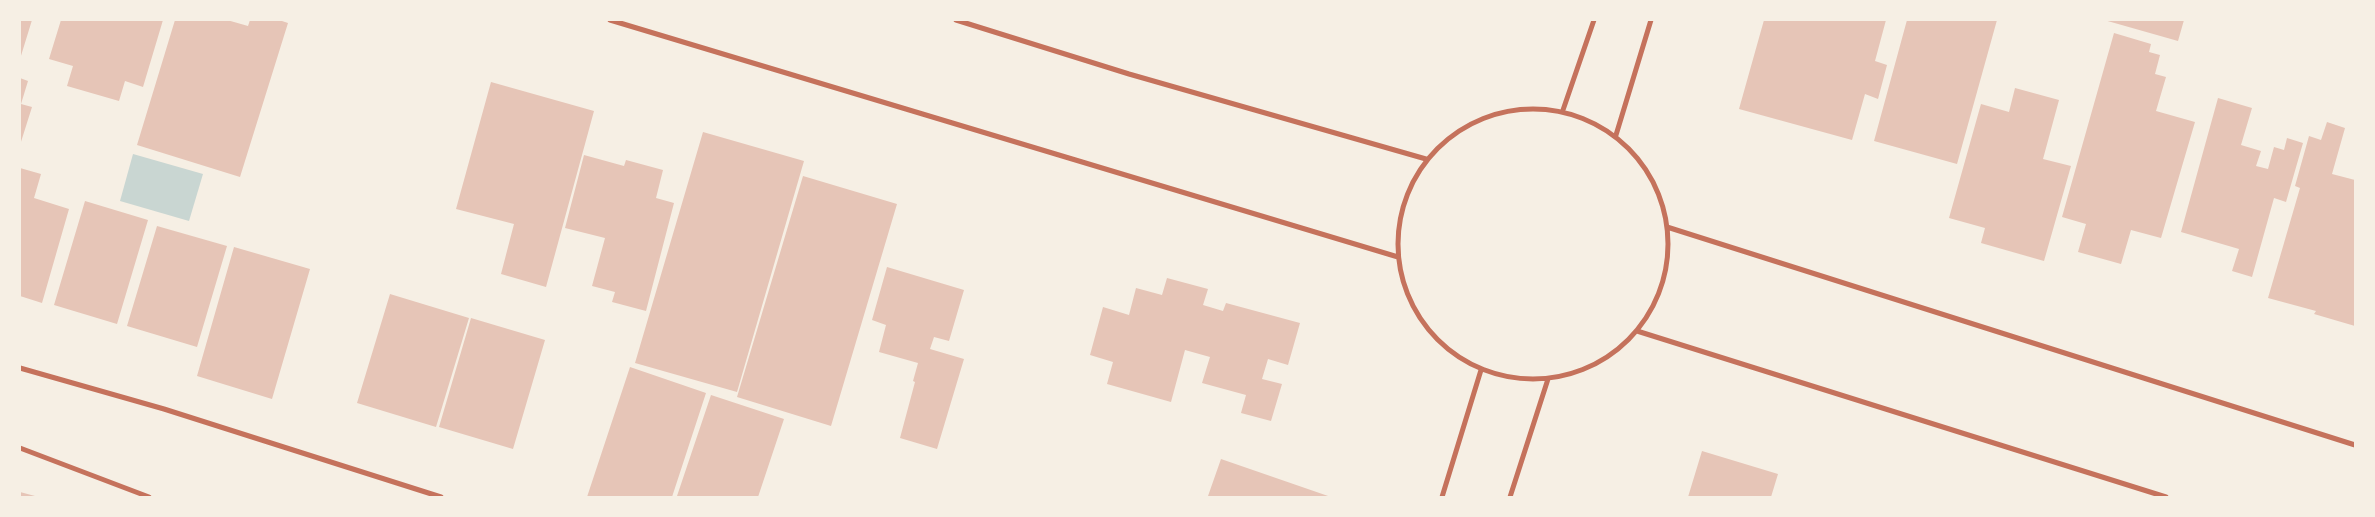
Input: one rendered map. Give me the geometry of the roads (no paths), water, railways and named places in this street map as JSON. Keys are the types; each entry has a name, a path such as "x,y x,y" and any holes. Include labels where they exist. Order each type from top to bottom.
{"street":[{"path":"610,20 1398,257"},
{"path":"956,20 1129,74 1426,159"},
{"path":"1563,110 1594,20"},
{"path":"1616,135 1651,20"},
{"path":"1512,109 1563,110 1590,120 1616,135 1651,176 1668,228 1663,282 1636,331 1597,364 1548,379 1514,379 1482,370 1440,343 1411,304 1398,257 1403,205 1426,159 1465,126 1512,109"},
{"path":"1668,228 2355,445"},
{"path":"1636,331 2166,497"},
{"path":"20,368 164,409 441,497"},
{"path":"1442,497 1482,370"},
{"path":"1510,497 1548,379"},
{"path":"20,448 141,496 148,497"}]}
